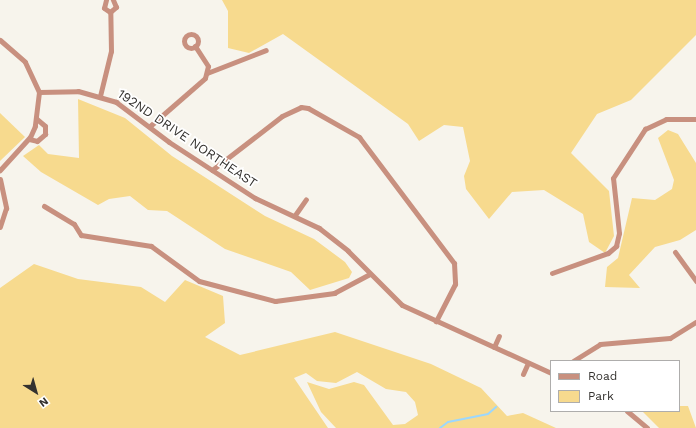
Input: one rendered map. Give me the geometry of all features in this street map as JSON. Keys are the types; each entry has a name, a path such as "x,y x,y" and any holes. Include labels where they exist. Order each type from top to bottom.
{"street":[{"path":"106,0 104,8 110,12"},
{"path":"110,12 116,7 113,0"},
{"path":"100,96 111,51 110,12"},
{"path":"0,40 25,62 38,92 37,119 29,139 0,170"},
{"path":"195,46 208,66 208,73"},
{"path":"150,126 208,73 266,50"},
{"name":"192ND DRIVE NORTHEAST","path":"38,92 60,89 100,96 150,126 212,170 255,198 295,215 332,237 402,305 436,322 550,373"},
{"path":"212,170 292,109 308,108 359,137 454,263 456,273 455,284 436,322"},
{"path":"29,139 37,141 45,134 45,126 37,119"},
{"path":"552,273 608,254 616,246 618,233 613,178 645,129 666,119 696,119"},
{"path":"0,179 6,208 0,227"},
{"path":"295,215 306,199"},
{"path":"44,206 74,224 82,235 151,246 199,281 275,301 334,293 369,274"},
{"path":"675,252 696,281"},
{"path":"575,360 600,344 670,338 696,322"},
{"path":"494,348 499,336"},
{"path":"523,374 528,363"},
{"path":"628,412 647,428"}],"green space":[{"path":"222,0 696,0 696,35 631,100 597,114 571,153 609,191 614,236 605,253 589,242 583,214 544,190 512,192 489,219 466,189 464,176 470,161 463,127 444,125 419,141 408,124 283,34 249,53 228,48 228,11"},
{"path":"78,99 125,118 172,156 265,216 314,239 345,262 352,272 349,278 310,290 291,272 225,249 167,211 148,210 130,196 109,199 98,205 41,172 23,156 39,145 48,154 79,158"},
{"path":"0,113 25,137 0,161"},
{"path":"668,130 678,134 696,163 696,230 680,240 655,247 629,275 640,288 605,287 607,267 618,258 632,198 655,200 672,189 674,180 658,138"},
{"path":"34,264 78,279 141,287 165,302 185,280 223,296 225,323 205,337 240,355 335,332 431,364 481,388 507,416 523,413 556,428 336,428 321,412 307,382 329,389 354,382 364,385 393,425 405,424 418,415 415,402 406,392 386,389 357,372 336,383 317,381 306,373 294,378 328,428 0,428 0,288"},
{"path":"680,406 688,406 696,428 659,428 643,412 680,412"}],"waterway":[{"path":"440,428 448,422 488,414 496,407"}]}
